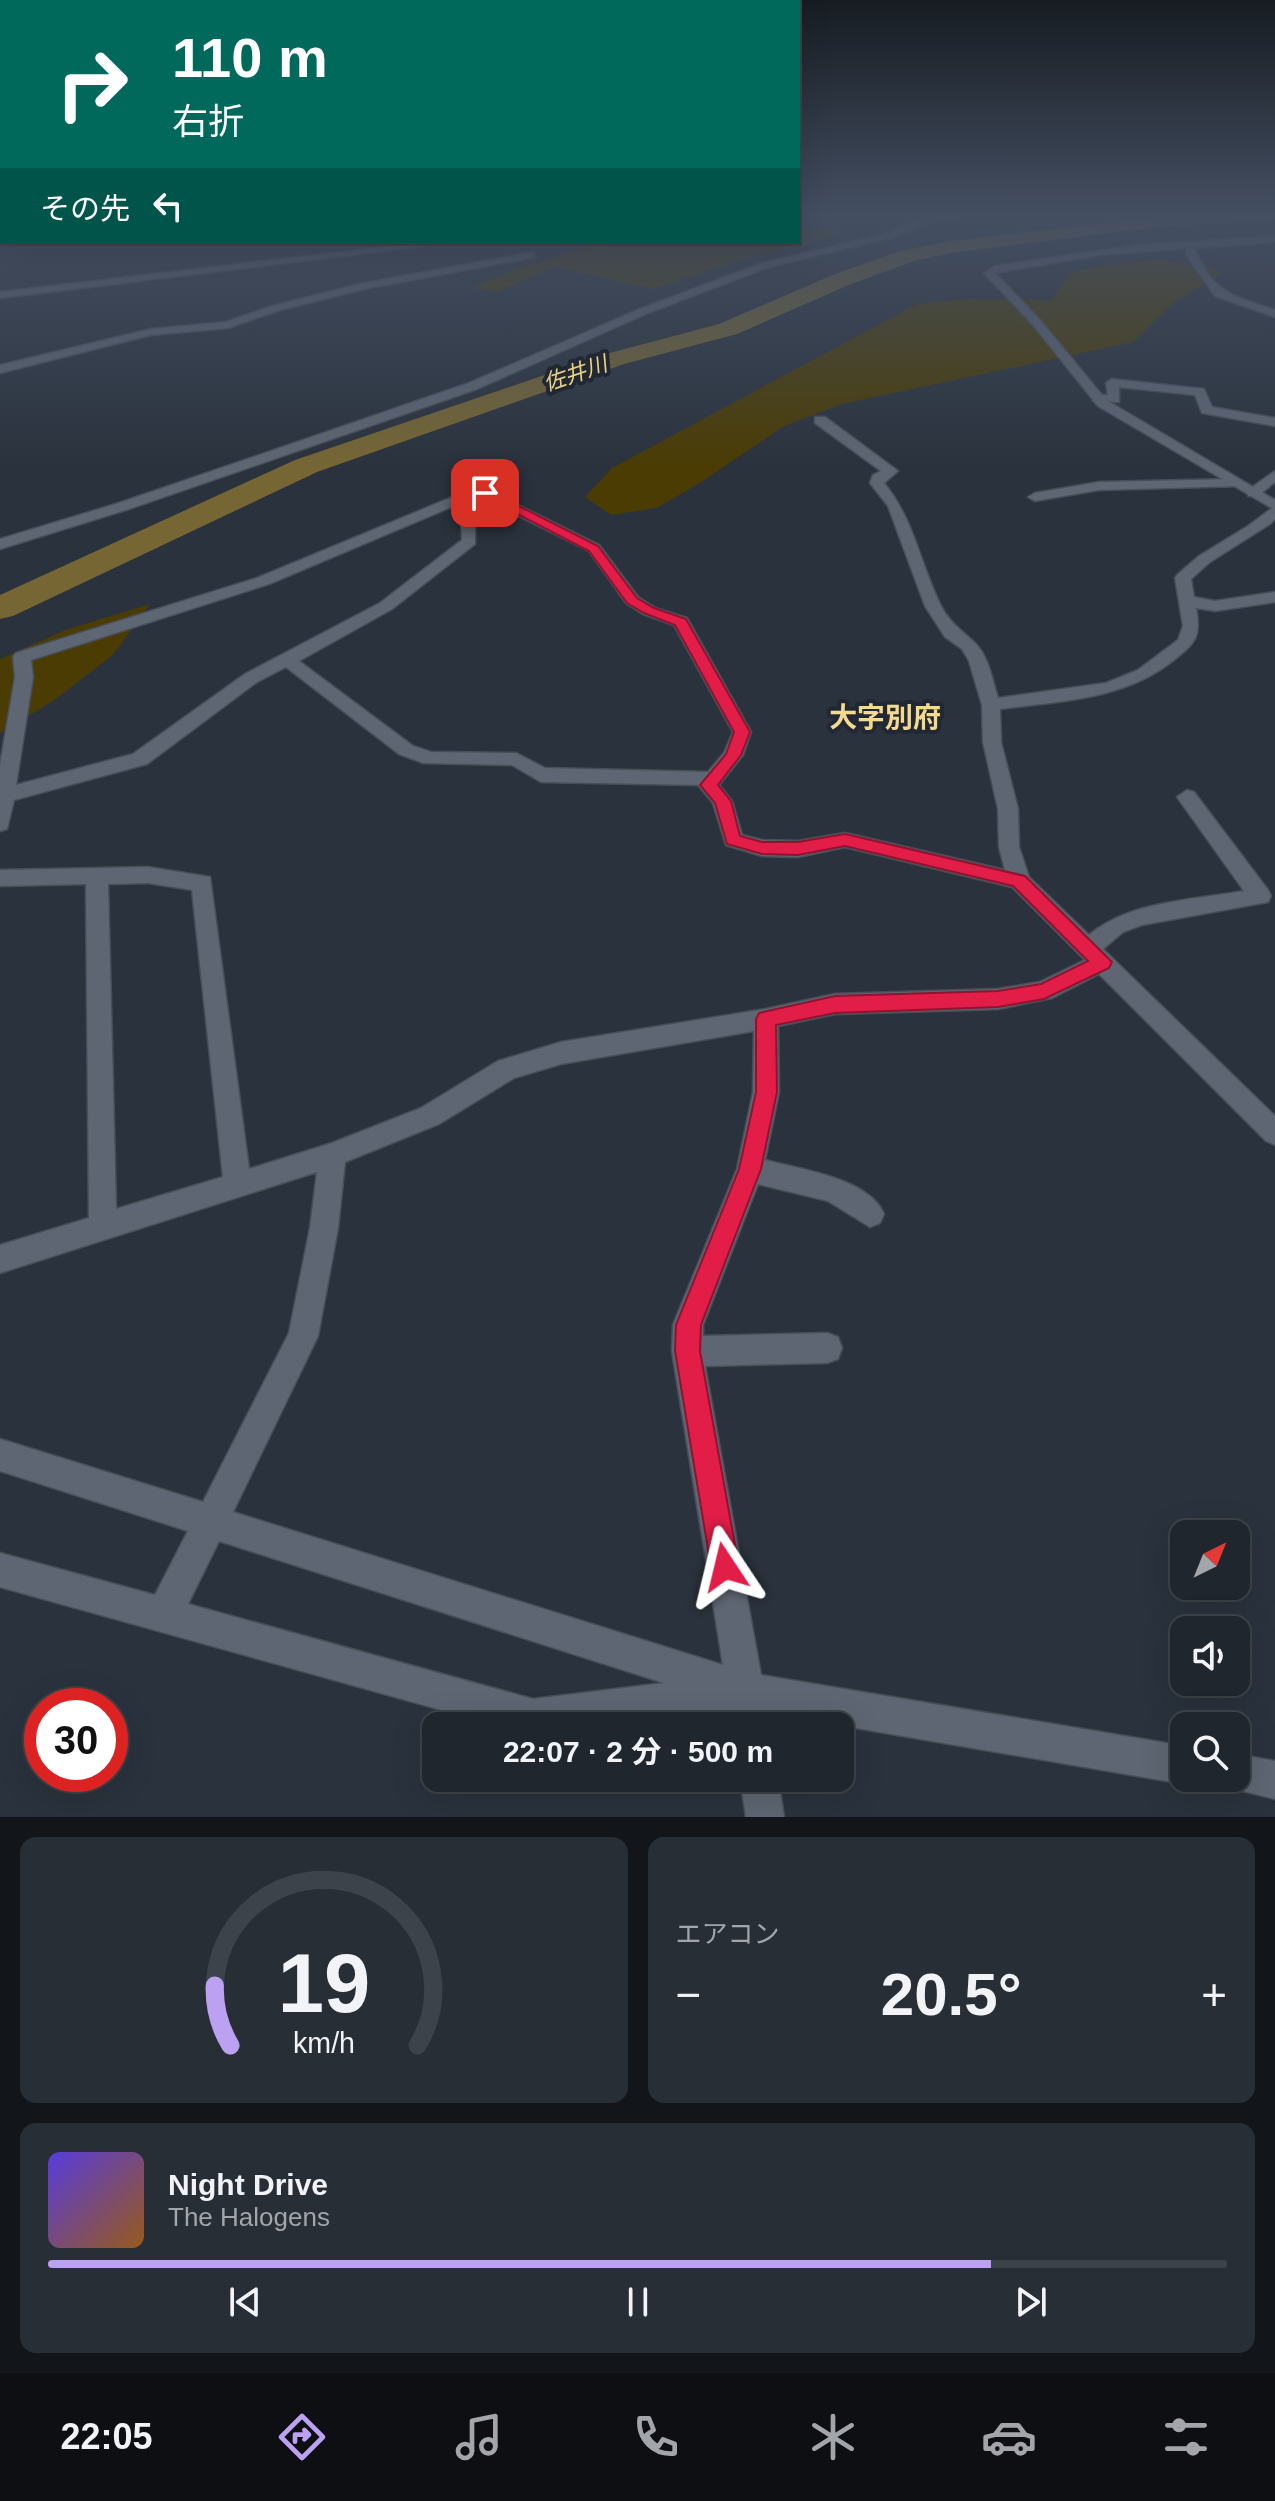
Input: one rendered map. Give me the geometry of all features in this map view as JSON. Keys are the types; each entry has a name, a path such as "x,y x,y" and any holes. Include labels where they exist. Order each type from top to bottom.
{"street":[{"path":"0,369 151,332 228,325 319,298"},
{"path":"0,544 124,506 473,386 679,298"},
{"path":"991,705 1110,688 1144,674 1186,642 1191,626 1183,578 1196,564 1262,526 1275,508 1097,398 1013,298"},
{"path":"1230,298 1275,314"},
{"path":"1097,398 1115,399 1112,383 1200,392 1207,410 1275,422"},
{"path":"820,420 891,471 878,478 877,483 895,505 933,606 951,633 969,646 978,661 991,705 992,742 1008,809 1009,847 1019,881 1275,1133"},
{"path":"1253,493 1275,475"},
{"path":"1035,497 1099,486 1236,483"},
{"path":"0,824 24,677 22,657 263,581 479,490 594,548 632,600 649,611 681,622 742,732 733,755 708,785 722,801 733,840 762,848 798,849 845,840 1019,881"},
{"path":"6,795 140,759 251,678 386,606 470,541 468,516 485,493"},
{"path":"1187,601 1215,606 1275,597"},
{"path":"287,660 406,750 430,758 516,759 541,775 714,779"},
{"path":"0,1259 333,1155 430,1116 507,1069 561,1053 766,1019 835,1004 1013,997 1044,991 1095,956 1115,926 1141,917 1260,896 1187,797"},
{"path":"0,878 148,875 202,883 237,1184"},
{"path":"97,876 103,1227"},
{"path":"750,1708 687,1351 688,1325 750,1169 766,1092 766,1019"},
{"path":"164,1615 303,1336 324,1228 333,1155"},
{"path":"750,1169 834,1190 870,1214"},
{"path":"687,1351 827,1348"},
{"path":"0,1455 210,1519 750,1708"},
{"path":"0,1570 533,1717 750,1708 1170,1763"},
{"path":"1250,1776 1275,1780"},
{"path":"761,1792 765,1817"}],"shaded area":[{"path":"1182,298 1133,342 842,404 784,426 657,508 611,515 585,497 612,468 917,304 965,299"},
{"path":"150,604 113,655 53,701 0,733 0,659 65,630"}],"waterway":[{"name":"佐井川","path":"0,608 306,466 615,359 728,329 800,298"}],"district":[{"name":"大字別府","path":"885,717"}],"route":[{"path":"485,493 594,548 632,600 649,611 681,622 727,710 742,732 733,755 708,785 722,801 733,840 762,848 798,849 845,840 966,866 1019,881 1102,962 1044,991 998,999 835,1004 766,1019 766,1092 750,1169 688,1325 687,1351 725,1567"}]}
